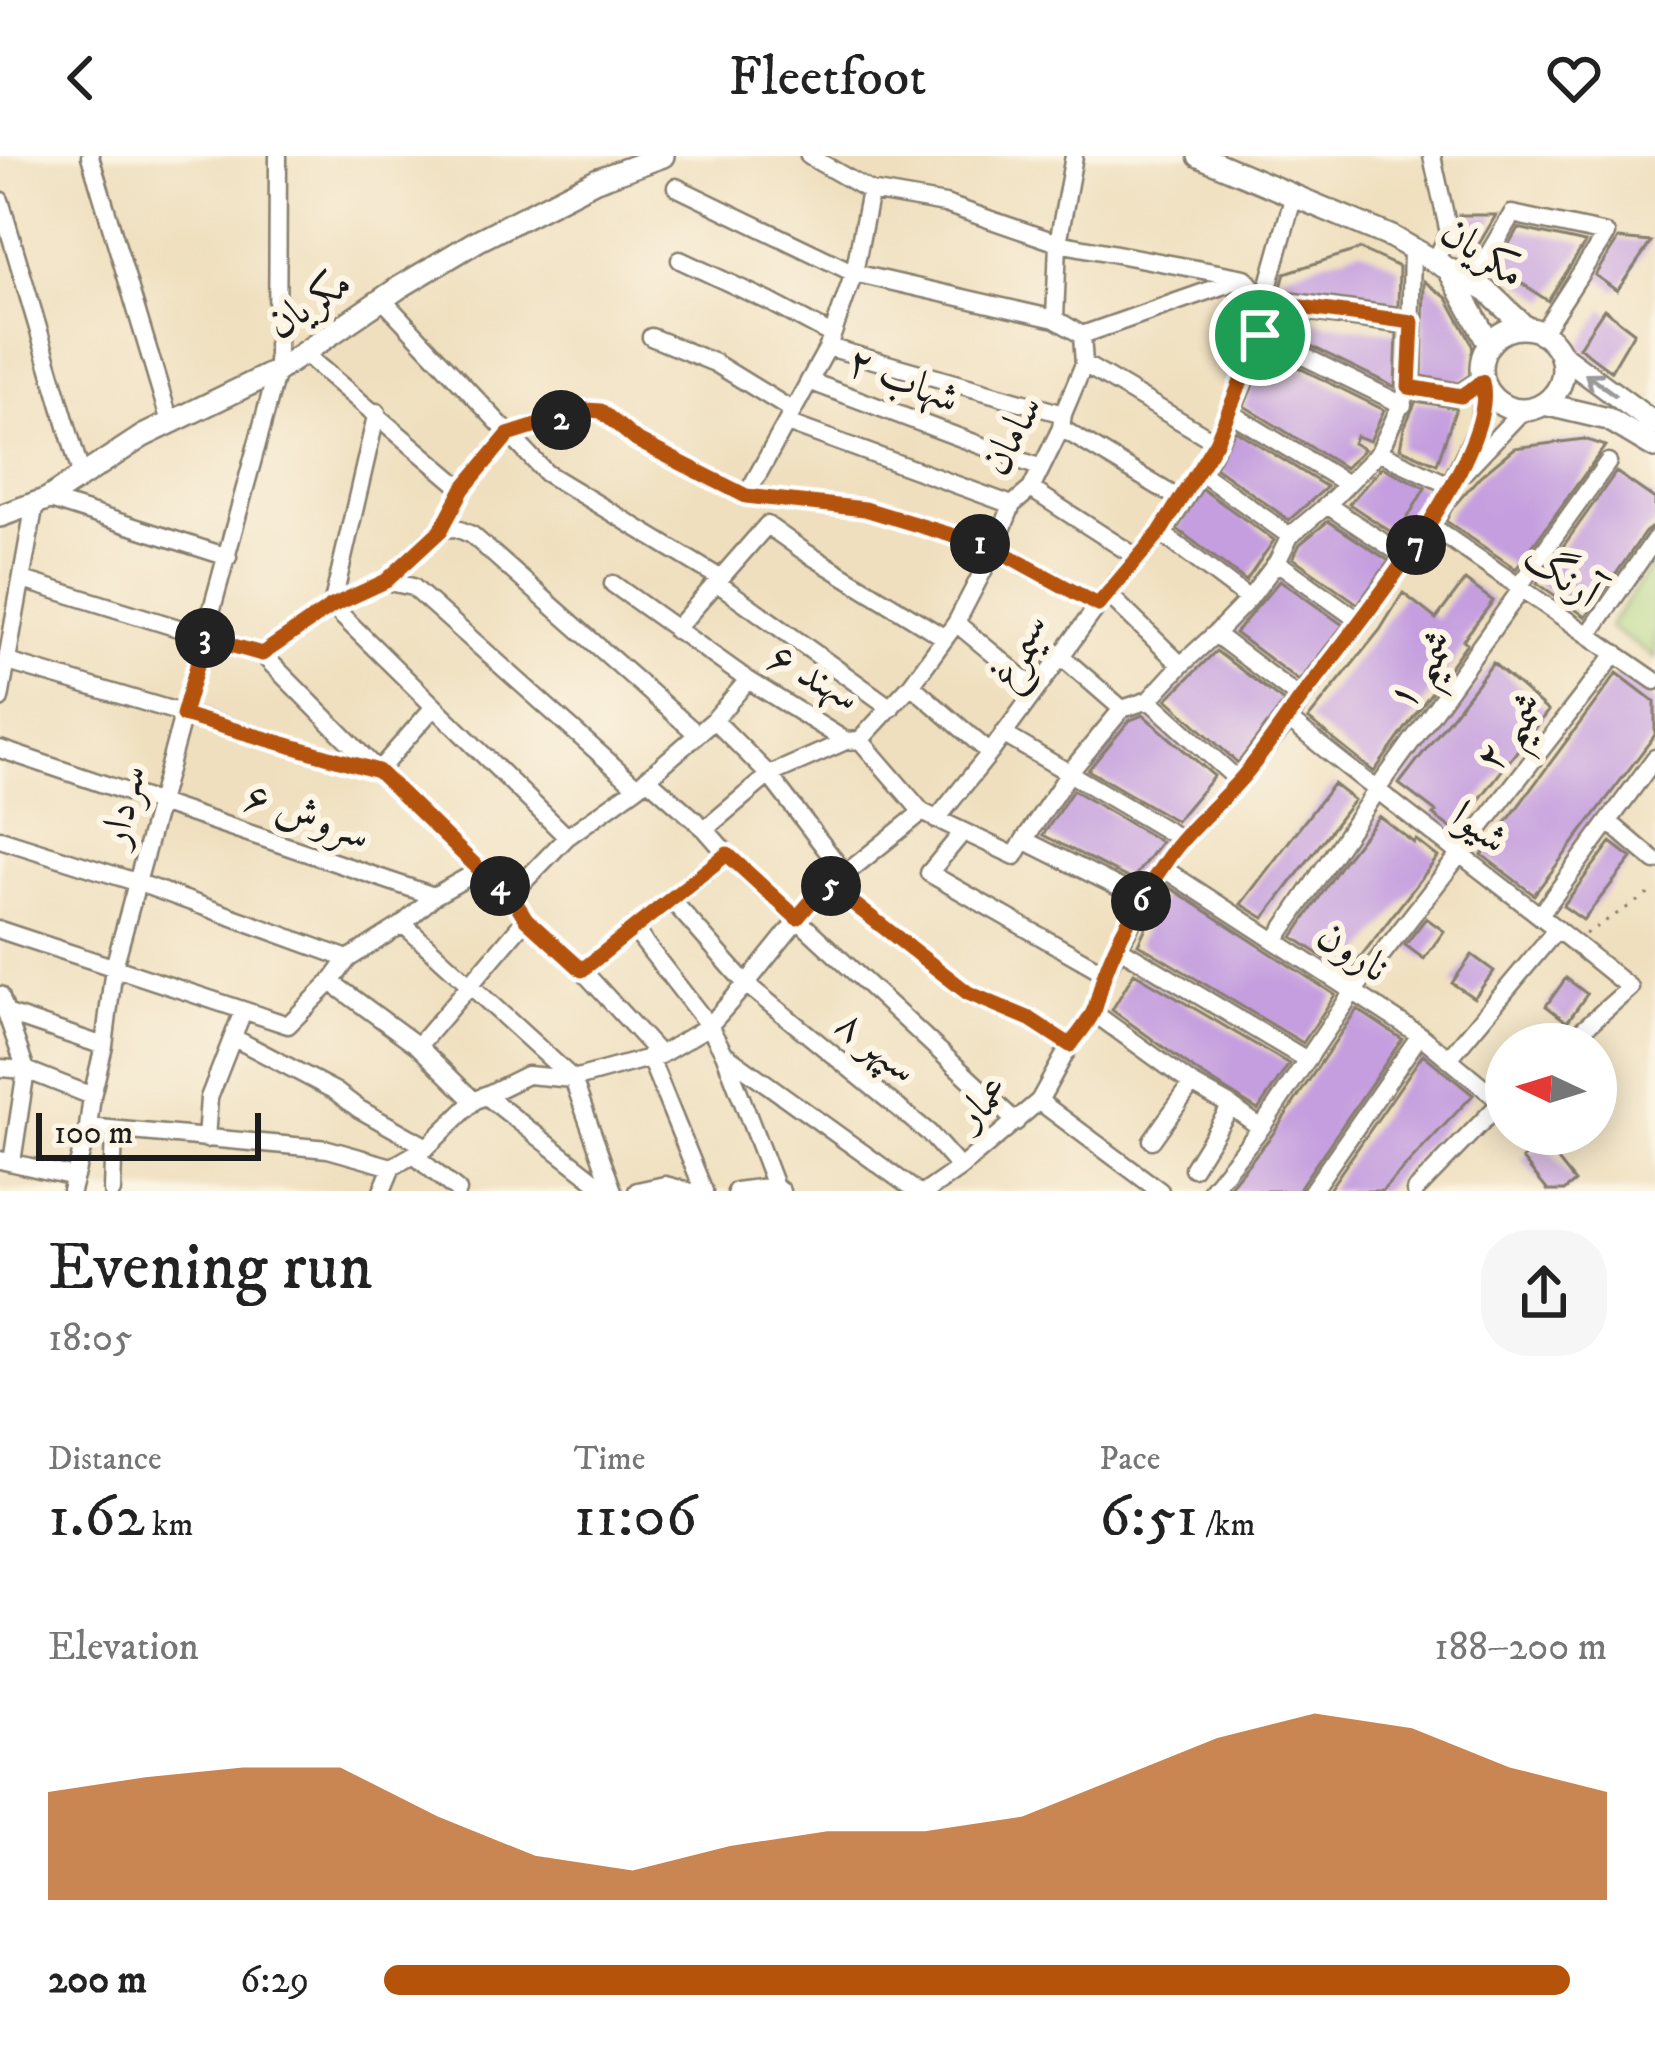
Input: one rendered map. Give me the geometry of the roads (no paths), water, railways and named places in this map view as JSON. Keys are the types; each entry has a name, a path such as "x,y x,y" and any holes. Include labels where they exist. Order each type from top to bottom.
{"main road":[{"name":"مکریان","path":"0,516 41,501 143,436 277,371 477,241 596,180 663,156"},
{"name":"مکریان","path":"1199,156 1392,238 1487,291 1534,330"},
{"path":"1442,268 1489,344"},
{"path":"1533,407 1554,394 1561,382 1560,355 1550,338 1534,330 1512,329 1489,344 1480,368 1484,385 1501,405 1608,419 1655,446"},
{"path":"1560,355 1648,419"}],"street":[{"path":"90,156 170,422"},
{"name":"سردار","path":"73,1184 104,1046 114,968 277,371 278,156"},
{"path":"808,156 870,191 944,204 1058,243 1245,278 1264,302 1412,322"},
{"path":"1055,319 1058,243 1074,156"},
{"path":"1432,156 1449,233 1442,268"},
{"path":"676,187 854,273 1055,319 1082,335 1245,278"},
{"path":"746,496 830,341 854,273 870,191"},
{"name":"سیمرغ","path":"827,883 929,816 990,753 1103,599 1160,532 1216,442 1260,335 1264,302 1294,195"},
{"path":"0,200 82,477"},
{"path":"1472,282 1512,214 1606,234 1534,330"},
{"path":"1024,840 1070,772 1122,709 1149,700 1215,634 1249,599 1290,536 1379,452 1406,396 1412,249"},
{"path":"680,260 830,341 1062,421 1181,500"},
{"path":"382,299 546,473 718,580 891,708"},
{"name":"سامان","path":"853,740 911,686 951,631 1012,505 1031,489 1062,421 1084,364 1082,335"},
{"path":"1260,335 1406,396 1461,396 1484,385"},
{"path":"651,337 715,363 790,417 1012,505"},
{"path":"303,352 463,489"},
{"path":"1084,364 1216,442"},
{"name":"شهاب ۲","path":"809,381 1041,468"},
{"name":"عمار","path":"927,1191 1039,1102 1094,1013 1118,946 1181,838 1239,781 1289,719 1430,525 1478,429 1484,385"},
{"path":"1379,452 1451,486 1533,407"},
{"path":"262,654 332,606 386,581 441,530 463,489 508,435 587,410 601,411 636,440 746,496 865,509 994,548 1103,599 1180,665"},
{"path":"1229,412 1347,484"},
{"path":"332,606 377,414"},
{"name":"شمیم ۱","path":"1275,941 1608,462"},
{"path":"1197,470 1290,536"},
{"path":"1031,489 1138,558"},
{"path":"746,496 766,525 951,631 1036,689"},
{"path":"0,699 41,501 228,557"},
{"path":"1328,505 1407,558"},
{"path":"675,630 766,525"},
{"name":"آرنگ","path":"1430,525 1655,681"},
{"path":"441,530 456,528 472,535 696,734"},
{"path":"1160,532 1249,599"},
{"path":"1589,634 1655,538"},
{"path":"1276,562 1360,622"},
{"path":"23,580 262,654 511,895 526,919 582,970 655,1055 704,1191"},
{"path":"386,581 413,587 642,782 705,829 1016,1122"},
{"name":"سهند ۶","path":"620,589 748,680 853,740 929,816 1015,856 1024,840 1142,899"},
{"path":"332,606 567,838"},
{"path":"1215,634 1301,699"},
{"name":"شمیم ۲","path":"1210,1191 1261,1128 1352,993 1616,653"},
{"path":"1061,656 1122,709"},
{"path":"8,662 378,771"},
{"path":"511,895 567,838 714,720 748,680"},
{"path":"911,686 990,753"},
{"path":"1149,700 1239,781"},
{"path":"378,771 434,708"},
{"name":"شیوا","path":"1289,719 1630,988 1590,1023"},
{"path":"714,720 769,775 845,874"},
{"path":"1003,734 1181,838"},
{"path":"705,829 769,775 853,740"},
{"name":"سروش ۶","path":"0,749 434,896"},
{"path":"1540,915 1652,770"},
{"path":"1609,822 1655,861"},
{"path":"963,832 929,873 1105,973"},
{"path":"0,839 139,883 348,959"},
{"path":"582,970 727,854"},
{"name":"نارون","path":"1162,867 1420,1035 1485,1085"},
{"path":"0,930 288,1025 348,959 403,924 434,896 480,870"},
{"path":"382,1191 392,1167 421,1151 480,1098 527,1075 573,1078 655,1055 709,1026 827,883 968,993 1030,1019 1070,1045"},
{"name":"سپهر ۸","path":"670,898 746,985 929,1133 960,1168"},
{"path":"418,1046 526,919"},
{"path":"403,924 573,1078 611,1191"},
{"path":"633,928 709,1026 778,1189 736,1191"},
{"path":"1450,1057 1557,928"},
{"path":"1118,946 1307,1060"},
{"path":"331,982 480,1098 611,1191"},
{"path":"2,1000 104,1046"},
{"path":"2,1000 26,1070 6,1161 73,1184"},
{"path":"206,1139 209,1098 243,1011"},
{"path":"1094,1013 1261,1128"},
{"path":"1312,1191 1420,1035"},
{"path":"234,1038 335,1091 421,1151 458,1191"},
{"path":"724,1053 916,1191"},
{"path":"0,1068 26,1070 92,1096"},
{"path":"1152,1140 1192,1084"},
{"path":"1039,1102 1160,1191"},
{"path":"1193,1168 1232,1106"},
{"path":"1415,1191 1485,1118"},
{"path":"88,1127 328,1149 392,1167"},
{"path":"112,1191 114,1131"},
{"path":"638,1191 665,1185 688,1191"}]}
